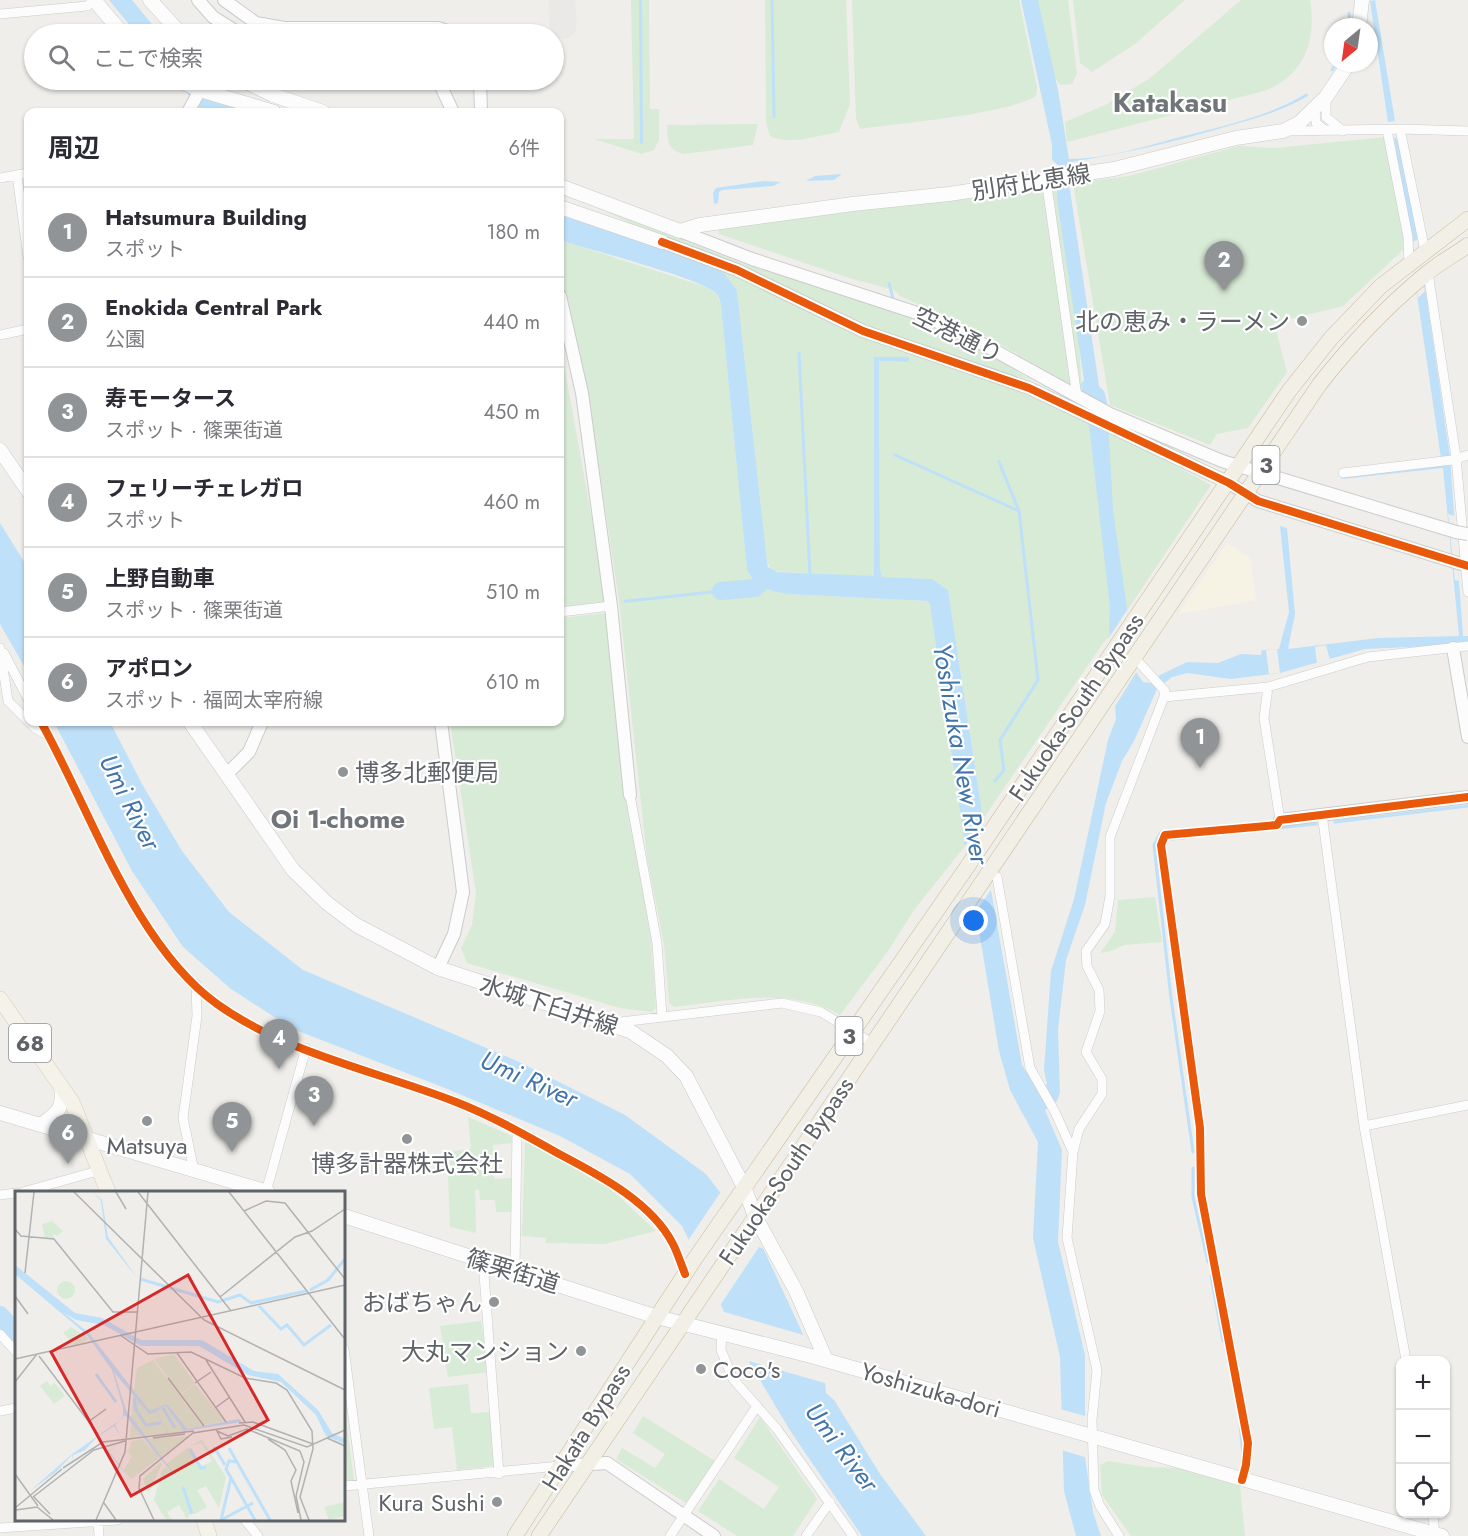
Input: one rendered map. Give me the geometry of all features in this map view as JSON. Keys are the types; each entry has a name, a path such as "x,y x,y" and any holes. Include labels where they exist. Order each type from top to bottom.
{"highway":[{"name":"Fukuoka-South Bypass","path":"657,1317 1315,356 1351,316 1409,263 1468,219"},
{"name":"Fukuoka-South Bypass","path":"683,1324 821,1123 994,861 1332,368 1366,330 1413,286 1468,245"},
{"name":"Hakata Bypass","path":"515,1536 657,1317"},
{"name":"Hakata Bypass","path":"539,1536 683,1324"}],"main road":[{"path":"94,0 114,24"},
{"path":"150,0 172,24"},
{"path":"1360,18 1362,0"},
{"name":"別府比恵線","path":"680,231 700,225 853,204 949,194 1114,170 1236,138 1283,131 1299,123 1315,109 1343,72"},
{"path":"218,90 229,97 262,108"},
{"path":"263,90 311,108"},
{"path":"564,188 680,231"},
{"path":"564,208 662,242"},
{"path":"0,450 24,485"},
{"name":"水城下臼井線","path":"193,726 293,870 327,903 356,925 438,968 612,1023 653,1044 686,1076 744,1187 753,1219 796,1291 826,1360"},
{"name":"68","path":"0,999 72,1102 108,1191"},
{"path":"41,1125 61,1107 63,1102 61,1086"},
{"path":"0,1113 264,1191"},
{"name":"篠栗街道","path":"345,1216 683,1324"},
{"path":"683,1324 722,1333"},
{"name":"Yoshizuka-dori","path":"722,1333 826,1360 1093,1438"},
{"path":"1093,1438 1437,1535"}],"street":[{"path":"0,14 87,6 94,0"},
{"path":"198,0 213,17 224,24"},
{"path":"224,0 256,23 262,24"},
{"path":"190,108 202,90"},
{"path":"440,90 442,108"},
{"path":"443,90 451,108"},
{"path":"480,90 481,108"},
{"path":"1326,97 1326,117 1344,131"},
{"path":"1315,109 1316,123 1326,131"},
{"path":"1283,131 1400,129 1468,131"},
{"path":"1400,129 1425,251"},
{"path":"1387,130 1408,237 1409,263"},
{"path":"0,178 24,174"},
{"path":"17,175 24,227"},
{"path":"662,242 737,270 863,331 1077,403 1050,179"},
{"name":"空港通り","path":"680,231 752,259 922,315 970,337 1077,403 1112,420 1260,474 1465,534"},
{"path":"1428,273 1465,534 1468,592"},
{"path":"564,314 582,393 611,606 630,795 657,943 662,1016"},
{"path":"0,335 24,330"},
{"path":"1112,420 1247,492 1258,501 1467,566"},
{"path":"1343,473 1440,462 1468,455"},
{"path":"564,612 611,606"},
{"path":"1164,697 1268,687 1368,657 1468,646"},
{"path":"0,648 24,692"},
{"path":"0,648 4,703 24,719"},
{"path":"1453,648 1468,737"},
{"path":"1119,1536 1100,1506 1094,1490 1092,1419 1097,1370 1067,1238 1074,1152 1079,1129 1102,1094 1102,1078 1086,1052 1100,1011 1098,990 1087,966 1086,951 1105,924 1110,896 1110,837 1165,691 1134,657"},
{"path":"1242,1480 1248,1443 1201,1194 1200,1128 1161,845 1166,835 1277,825 1280,820 1264,718 1268,687"},
{"path":"33,726 49,736"},
{"path":"43,726 96,834 136,908 175,964 215,1003 257,1030 458,1102 518,1131 600,1176 649,1213 673,1242 685,1274"},
{"path":"227,774 249,752 260,726"},
{"path":"438,968 454,934 463,892 442,726"},
{"path":"1280,820 1468,797"},
{"path":"1322,814 1364,1126 1405,1356"},
{"path":"997,877 1030,1068 1041,1085 1074,1152"},
{"path":"194,1171 183,1118 197,1016 196,984"},
{"path":"612,1023 782,1003 821,1012 872,1044"},
{"path":"267,1191 306,1048"},
{"path":"1364,1126 1468,1105"},
{"path":"515,1270 518,1131"},
{"path":"26,1191 100,1170"},
{"path":"0,1195 15,1193"},
{"path":"483,1261 499,1474"},
{"path":"722,1333 721,1350 733,1379 757,1406 853,1536"},
{"path":"0,1334 15,1351"},
{"path":"345,1357 369,1536"},
{"path":"670,1536 757,1406"},
{"path":"0,1411 15,1408"},
{"path":"345,1486 499,1474 590,1462 607,1463 714,1536"},
{"path":"806,1536 830,1503"},
{"path":"1433,1518 1437,1535"},
{"path":"0,1528 86,1521"},
{"path":"98,1521 99,1536"},
{"path":"246,1521 258,1536"}],"shaded area":[{"path":"1227,543 1250,558 1256,600 1178,614"}],"green space":[{"path":"631,0 649,0 650,109 659,109 659,140 654,150 642,154 594,139 634,139"},
{"path":"765,0 846,0 850,104 839,132 795,140 770,136 766,123"},
{"path":"852,0 1019,0 1037,87 1036,96 1002,108 978,113 860,129 856,118"},
{"path":"1038,0 1068,0 1077,73 1072,84 1060,85 1053,75"},
{"path":"1073,0 1185,0 1135,44 1092,72 1080,63"},
{"path":"1241,0 1310,0 1312,15 1309,42 1305,55 1289,76 1264,91 1067,142 1065,122 1107,104 1149,79"},
{"path":"758,124 753,145 684,154 674,150 668,140 667,125"},
{"path":"1386,137 1406,247 1343,306 1274,323 1287,372 1248,428 1217,434 1210,445 1110,405 1073,183 1129,176 1239,146 1274,148"},
{"path":"1069,185 1082,391 973,329 900,296 894,290 849,278 719,234 718,227"},
{"path":"608,210 744,264 921,321 967,343 1032,380 995,371 865,325 747,268 644,230 607,212"},
{"path":"564,241 709,288 717,294 721,306 747,570 750,576 758,584 768,589 786,594 928,601 930,605 965,846 914,910 888,951 840,1015 821,1006 780,998 738,999 674,1007 669,1003 664,944 647,858 619,601 593,427 566,312"},
{"path":"711,265 861,337 1049,402 1126,439 1211,485 983,819 948,590 932,579 882,577 880,569 879,361 908,362 904,357 874,357 874,577 772,571 767,561 737,291"},
{"path":"564,365 607,602 564,607"},
{"path":"607,613 630,815 651,939 656,1008 652,1012 620,1008 467,963 461,948 472,925 476,893 451,726 564,726 564,618"},
{"path":"1155,897 1162,942 1124,945 1112,951 1100,953 1115,932 1118,900"},
{"path":"468,1117 512,1136 512,1143 493,1145 494,1179 513,1178 512,1212 496,1212 495,1200 480,1200 479,1190 475,1190 476,1233 450,1227 447,1152 471,1149"},
{"path":"525,1140 613,1191 656,1231 605,1244 546,1243 546,1238 522,1236"},
{"path":"481,1321 489,1372 448,1377 440,1326"},
{"path":"468,1384 471,1413 491,1412 495,1466 457,1470 452,1427 434,1429 429,1388"},
{"path":"345,1411 354,1480 345,1481"},
{"path":"643,1416 715,1461 686,1503 616,1459 622,1448 655,1468 665,1454 633,1433"},
{"path":"760,1417 817,1499 793,1536 737,1536 698,1511 719,1479 764,1509 779,1487 734,1458"},
{"path":"1108,1461 1147,1467 1179,1468 1240,1486 1245,1536 1131,1536 1102,1495 1100,1465"}],"water":[{"path":"109,0 132,0 152,24 129,24"},
{"path":"639,0 642,0 643,144 640,143"},
{"path":"1021,0 1038,0 1058,90 1069,159 1121,152 1225,126 1276,109 1307,93 1308,96 1247,121 1187,138 1110,155 1071,162 1067,166 1065,182 1070,190 1099,386 1104,391 1107,402 1113,510 1136,672 1143,682 1151,683 1160,675 1187,662 1218,663 1241,654 1261,655 1262,650 1279,649 1289,612 1280,526 1287,528 1295,614 1288,649 1378,638 1459,636 1443,468 1342,479 1341,476 1441,458 1394,138 1398,138 1418,239 1450,457 1463,636 1468,636 1468,641 1453,645 1365,649 1280,673 1231,679 1187,673 1172,677 1157,689 1134,741 1122,761 1106,803 1085,905 1066,960 1058,1030 1060,1092 1057,1101 1045,1110 1062,1150 1058,1242 1085,1355 1085,1457 1093,1512 1101,1536 1076,1536 1064,1491 1060,1357 1033,1238 1038,1142 1010,1090 999,1051 965,846 930,605 928,601 786,594 768,590 754,580 747,570 721,306 718,296 706,287 689,280 564,241 564,216 698,260 724,273 737,291 767,561 768,567 777,572 874,576 874,357 909,357 908,362 879,361 880,569 882,577 932,579 948,590 983,819 991,890 1022,1065 1037,1089 1047,1084 1044,1070 1051,971 1074,899 1108,740 1116,719 1109,626 1110,608 1090,433 1081,384 1084,380 1057,199 1059,166 1052,160 1052,145"},
{"path":"1375,0 1378,18 1373,18 1370,1"},
{"path":"1378,18 1395,121 1388,122 1378,55"},
{"path":"221,102 235,108 208,108"},
{"path":"842,174 834,180 806,181 815,176"},
{"path":"764,181 781,182 773,186 722,190 719,192 718,203 714,204 713,193 716,188"},
{"path":"0,523 24,562 24,666 0,624"},
{"path":"744,587 745,590 624,603 623,600"},
{"name":"Umi River","path":"56,726 112,726 142,784 182,851 229,912 303,970 517,1061 625,1115 706,1174 764,1250 825,1382 826,1393 834,1400 880,1474 926,1536 862,1536 791,1432 748,1360 682,1226 630,1174 560,1136 293,1029 231,989 183,947 132,871"}],"pier":[{"path":"1418,239 1425,291 1418,298 1410,244"},
{"path":"1448,514 1455,516 1459,581 1455,580"},
{"path":"1127,610 1137,671 1114,708 1110,636"},
{"path":"1326,645 1330,660 1317,664 1315,647"},
{"path":"1277,649 1280,673 1269,674 1266,650"},
{"path":"983,819 991,890 976,911 965,846"},
{"path":"722,1190 763,1249 759,1247 719,1307 687,1242"},
{"path":"721,1311 807,1336 828,1384 745,1360"},
{"path":"1060,1409 1089,1417 1088,1458 1061,1450"}],"waterway":[{"path":"772,0 774,117"},
{"path":"1349,13 1349,18"},
{"name":"Yoshizuka New River","path":"196,90 203,99 220,108"},
{"path":"889,283 894,302"},
{"path":"799,353 810,576"},
{"path":"895,455 1019,511 1038,680 1000,740 1004,770 995,781"},
{"path":"999,462 1019,511"},
{"path":"721,591 755,588 765,579"},
{"path":"740,590 760,585"},
{"path":"1335,822 1468,806"},
{"path":"1277,828 1316,824"},
{"path":"1161,832 1154,845 1171,998 1193,1152"},
{"path":"1171,839 1184,838"},
{"path":"1193,1168 1193,1197 1208,1262"},
{"path":"1211,1276 1223,1341"},
{"path":"0,1315 15,1332"},
{"path":"1240,1425 1243,1454"}],"taxiway":[{"path":"562,0 563,24"}],"cycle path":[{"path":"662,242 737,270 863,331 1029,388 1229,483 1258,501 1468,566"},
{"path":"43,726 116,873 138,911 161,947 188,978 217,1004 244,1021 303,1049 469,1108 592,1172 639,1203 664,1229 673,1244 685,1274"},
{"path":"1242,1480 1248,1443 1201,1194 1200,1128 1161,845 1165,835 1277,825 1280,820 1468,797"}],"place":[{"name":"Enokida Central Park","path":"1224,291"},
{"name":"北の恵み・ラーメン","path":"1302,321"},
{"name":"Hatsumura Building","path":"1200,768"},
{"name":"博多北郵便局","path":"343,772"},
{"name":"フェリーチェレガロ","path":"279,1069"},
{"name":"Matsuya","path":"147,1121"},
{"name":"寿モータース","path":"314,1126"},
{"name":"博多計器株式会社","path":"407,1139"},
{"name":"上野自動車","path":"232,1152"},
{"name":"アポロン","path":"68,1164"},
{"name":"おばちゃん","path":"494,1302"},
{"name":"大丸マンション","path":"581,1351"},
{"name":"Coco's","path":"701,1369"},
{"name":"Kura Sushi","path":"497,1502"}],"district":[{"name":"Katakasu","path":"1170,102"},
{"name":"Oi 1-chome","path":"338,819"}]}
